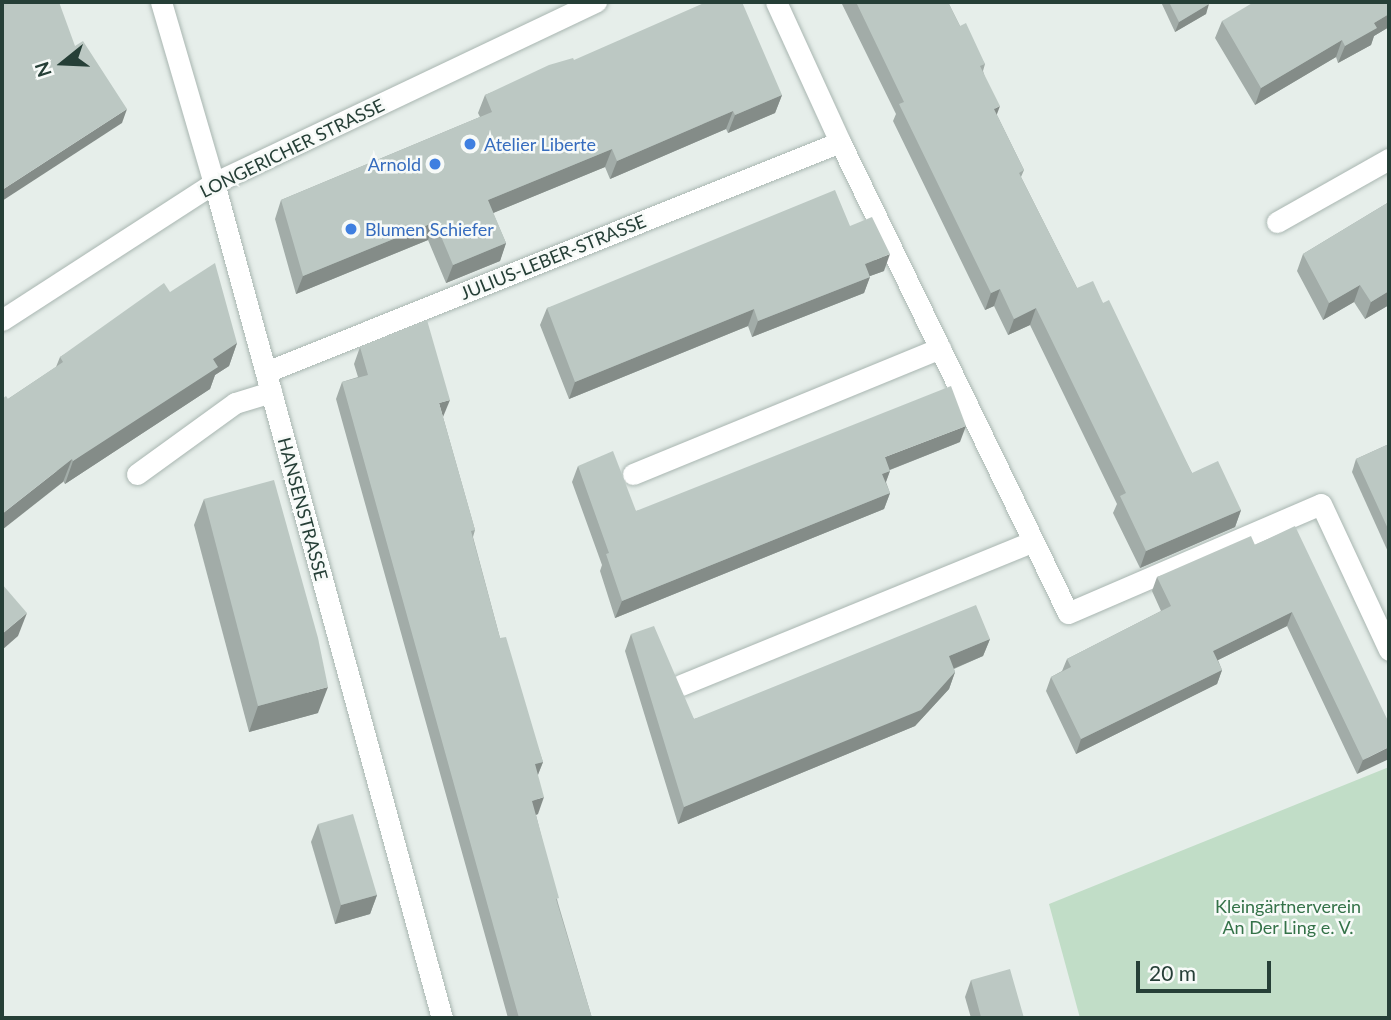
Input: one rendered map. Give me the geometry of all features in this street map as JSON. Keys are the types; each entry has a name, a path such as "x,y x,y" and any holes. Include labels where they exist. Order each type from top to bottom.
{"street":[{"name":"HANSENSTRASSE","path":"161,2 214,183 442,1018"},
{"name":"LONGERICHER STRASSE","path":"2,320 214,183 596,2"},
{"path":"776,2 840,142 1068,613 1321,504 1389,650"},
{"name":"JULIUS-LEBER-STRASSE","path":"137,474 268,382 840,142"},
{"path":"1277,222 1389,159"},
{"path":"633,474 940,348"},
{"path":"681,685 1032,542"}],"green space":[{"name":"Kleingärtnerverein An Der Ling e. V.","path":"1389,767 1389,1018 1080,1018 1049,904"}],"building":[{"path":"2,2 59,2 75,46 83,41 127,109 2,190"},
{"path":"706,2 742,2 782,95 735,115 733,111 617,161 612,149 488,200 506,243 453,265 435,222 303,276 281,200 492,112 485,95 549,65 573,58 574,60"},
{"path":"856,2 948,2 960,26 966,23 985,64 980,66 1000,106 994,109 1024,170 1019,173 1077,288 1093,281 1103,303 1109,300 1192,473 1218,461 1241,510 1146,551 1120,496 1126,493 1036,308 1014,319 1000,289 991,293 899,104 904,102"},
{"path":"1169,2 1208,2 1209,4 1179,22"},
{"path":"1254,2 1389,2 1389,14 1374,23 1377,28 1345,46 1342,40 1261,88 1222,21"},
{"path":"835,190 850,226 872,217 890,254 865,264 870,277 758,321 754,309 575,382 547,308"},
{"path":"1389,202 1389,291 1371,302 1360,285 1329,303 1303,254"},
{"path":"215,263 237,343 213,359 218,367 73,461 72,459 2,514 2,399 6,396 8,399 63,362 60,357 164,283 170,292"},
{"path":"427,320 450,400 439,403 475,530 471,531 500,638 506,637 543,762 535,764 544,797 532,801 559,898 556,899 592,1018 519,1018 342,382 368,375 360,347"},
{"path":"951,386 966,426 885,457 890,471 882,474 890,493 622,601 606,554 609,553 578,466 613,451 636,511"},
{"path":"1389,444 1389,531 1356,459"},
{"path":"274,480 318,638 328,687 258,706 204,499"},
{"path":"1295,526 1389,723 1389,747 1363,760 1292,612 1213,651 1222,670 1081,739 1051,677 1071,667 1067,659 1171,606 1157,577 1251,536 1255,545"},
{"path":"2,584 27,613 2,634"},
{"path":"976,605 990,639 949,656 955,672 921,710 684,807 631,634 654,626 694,719"},
{"path":"353,814 377,895 341,905 318,824"},
{"path":"1010,969 1024,1018 976,1018 981,1017 971,980"}],"place":[{"name":"Atelier Liberte","path":"470,144"},
{"name":"Arnold","path":"435,164"},
{"name":"Blumen Schiefer","path":"351,229"}]}
